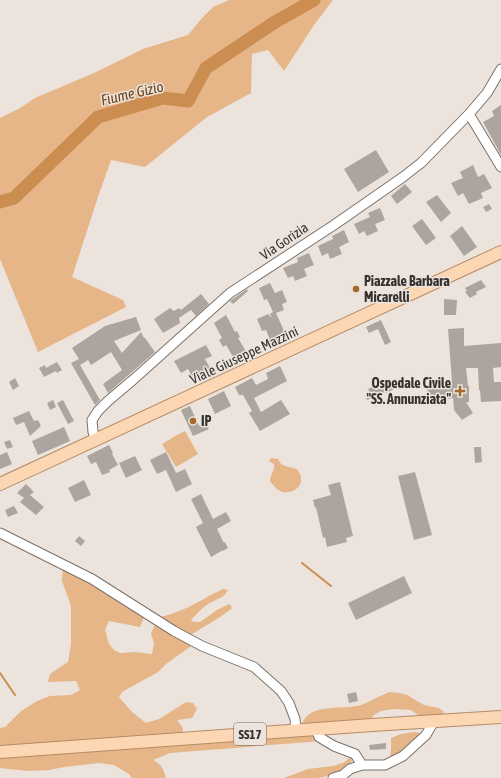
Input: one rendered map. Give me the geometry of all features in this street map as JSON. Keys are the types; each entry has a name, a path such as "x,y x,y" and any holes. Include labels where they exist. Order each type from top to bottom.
{"main road":[{"name":"Viale Giuseppe Mazzini","path":"0,484 501,252"},
{"name":"SS17","path":"0,752 296,730 501,717"}],"street":[{"name":"Via Gorizia","path":"96,440 93,432 92,420 98,411 108,401 234,290 334,225 414,168 469,114 487,93 501,69"},
{"path":"469,114 501,167"},
{"path":"0,533 92,579 174,631 202,646 254,667 281,691 289,703 295,719 296,730"},
{"path":"333,778 343,775 350,769 362,765 385,765 403,756 426,735 434,721"},
{"path":"316,729 319,737 334,746 355,754 362,765"}],"shaded area":[{"path":"229,0 333,0 314,25 284,71 268,50 252,54 251,93 207,117 145,167 111,160 72,277 123,300 126,307 38,352 0,259 0,118 20,108 35,98 94,73 143,49 188,35 213,7"},
{"path":"185,431 198,454 176,467 162,444"},
{"path":"271,458 278,459 281,464 285,466 297,469 301,482 297,488 291,492 283,492 273,485 270,481 274,466 274,464 269,461"},
{"path":"63,568 87,578 145,615 140,627 109,621 105,630 109,644 114,650 120,653 135,652 152,654 154,643 151,633 156,622 194,644 166,664 158,672 122,692 119,697 132,712 146,723 159,719 186,702 193,703 197,709 192,718 177,720 183,728 182,735 0,749 0,728 5,727 20,712 37,701 50,696 71,695 80,690 76,681 48,682 50,674 68,662 71,644 71,606 62,581"},
{"path":"223,589 228,590 220,598 205,606 191,621 200,622 217,610 230,604 232,608 189,636 156,618 189,607"},
{"path":"389,692 407,695 424,705 439,708 443,711 445,717 422,718 411,710 393,709 381,711 374,715 369,721 301,726 305,718 318,710 361,705"},
{"path":"414,732 420,733 416,741 389,761 391,738 401,734"},
{"path":"311,734 321,741 170,753 153,760 162,767 166,778 132,778 129,774 114,765 99,763 49,770 28,771 0,768 0,757"},
{"path":"351,757 352,761 342,773 318,778 284,778 308,769 333,766 343,763"}],"building":[{"path":"501,105 501,155 483,122 494,116 492,111"},
{"path":"376,150 389,172 358,192 344,169"},
{"path":"473,165 478,177 484,174 492,188 481,193 483,198 469,204 463,193 458,196 451,183 463,178 460,172"},
{"path":"405,184 412,192 397,204 391,196"},
{"path":"437,195 451,213 441,222 426,202"},
{"path":"489,204 492,209 486,212 483,207"},
{"path":"380,208 385,220 375,224 378,231 367,236 364,231 359,234 354,224 370,217 368,213"},
{"path":"422,219 436,238 426,245 412,226"},
{"path":"462,226 477,247 464,256 450,236"},
{"path":"344,230 349,242 339,247 342,254 330,259 328,253 322,256 318,246 333,239 332,236"},
{"path":"309,253 314,265 304,269 307,276 295,281 293,276 288,278 283,268 298,262 297,258"},
{"path":"481,280 486,287 476,292 477,294 470,298 465,292 467,291 465,288"},
{"path":"270,283 275,293 282,290 287,302 282,304 284,310 276,313 285,333 280,335 282,341 272,345 266,330 262,331 257,319 268,314 272,318 270,314 273,312 267,299 264,300 259,288"},
{"path":"247,289 248,291 233,304 230,301"},
{"path":"201,294 209,304 196,316 191,310 179,318 180,323 163,333 154,319 170,308 174,311 179,308 181,310"},
{"path":"444,299 457,300 456,315 444,315"},
{"path":"226,315 235,332 237,331 240,337 238,338 247,353 235,360 226,345 223,347 219,340 222,338 214,323"},
{"path":"136,317 141,330 114,341 122,353 141,332 155,352 108,393 103,384 122,370 111,352 91,365 88,360 80,365 100,400 95,405 71,363 79,359 72,348 105,326"},
{"path":"381,320 391,342 385,345 378,329 369,333 366,327"},
{"path":"464,328 464,346 501,343 501,367 493,368 494,382 501,382 501,401 481,402 478,368 466,368 469,386 469,402 466,402 473,413 462,420 454,410 453,398 429,402 427,385 452,382 448,329"},
{"path":"206,345 212,356 205,359 211,370 194,380 188,369 181,373 174,361"},
{"path":"57,362 62,370 57,373 56,371 44,377 39,368 45,365 46,368"},
{"path":"280,366 287,381 254,398 261,412 281,400 290,414 260,431 249,413 252,411 243,395 239,395 235,387 252,378 256,385 268,379 266,373"},
{"path":"15,378 19,386 13,390 9,382"},
{"path":"402,378 405,384 367,400 365,395 370,393 368,389 374,386 376,390"},
{"path":"224,391 231,406 215,414 208,399"},
{"path":"53,400 56,407 50,410 47,403"},
{"path":"63,400 74,421 68,424 57,403"},
{"path":"190,406 199,426 206,423 209,429 193,436 181,410"},
{"path":"29,411 34,421 38,420 41,426 30,436 24,422 16,425 13,418"},
{"path":"64,427 70,441 38,455 32,441"},
{"path":"10,440 13,447 7,449 4,442"},
{"path":"109,445 118,465 109,470 110,472 102,475 96,462 91,464 87,456"},
{"path":"474,447 481,447 482,462 475,463"},
{"path":"7,452 12,464 0,469 0,455"},
{"path":"166,452 176,473 185,469 192,484 176,492 166,470 157,474 150,460"},
{"path":"135,456 142,470 126,478 119,463"},
{"path":"415,472 432,535 414,540 398,476"},
{"path":"84,480 91,495 75,502 68,488"},
{"path":"340,482 353,536 346,538 347,542 327,547 325,537 323,538 313,500 331,495 328,485"},
{"path":"26,484 34,492 30,495 44,507 36,515 20,502 24,498 17,493"},
{"path":"201,494 213,519 226,512 231,521 217,529 228,548 211,557 196,527 203,523 191,499"},
{"path":"14,506 18,513 8,517 5,510"},
{"path":"79,536 85,541 81,546 75,541"},
{"path":"404,576 412,593 356,620 348,603"},
{"path":"356,692 358,701 349,703 347,694"},
{"path":"386,743 386,749 370,750 369,745"}],"waterway":[{"name":"Fiume Gizio","path":"0,202 14,198 98,117 163,98 188,101 206,68 275,22 314,0"},
{"path":"302,563 331,586"},
{"path":"0,673 15,695"}],"place":[{"name":"Piazzale Barbara Micarelli","path":"356,289"},
{"name":"Ospedale Civile \"SS. Annunziata\"","path":"460,391"},
{"name":"IP","path":"193,421"}]}
